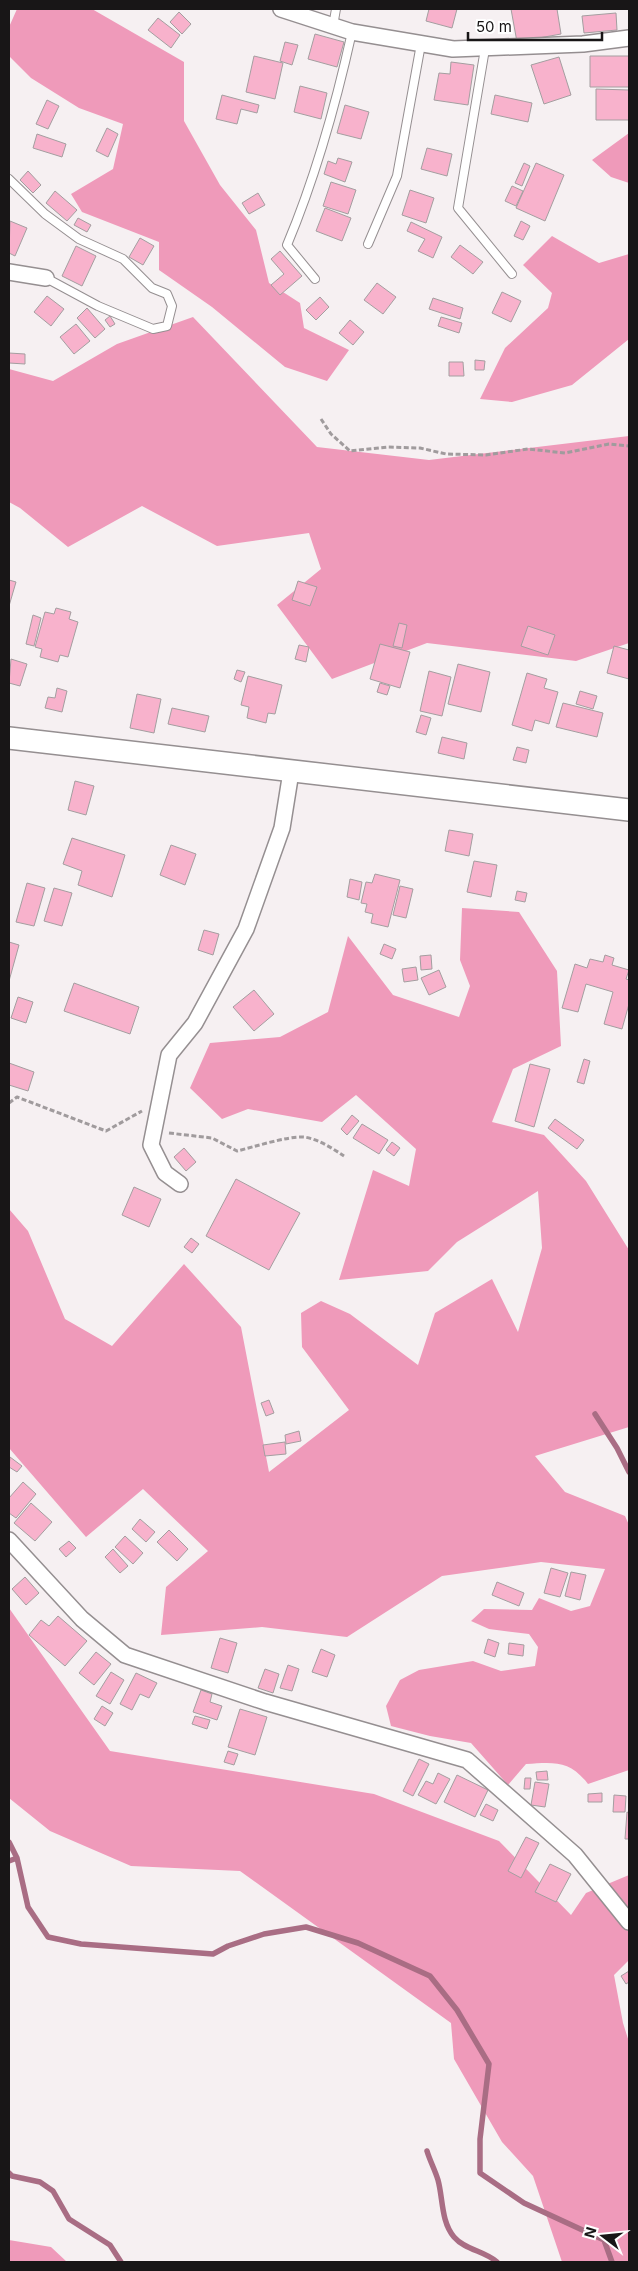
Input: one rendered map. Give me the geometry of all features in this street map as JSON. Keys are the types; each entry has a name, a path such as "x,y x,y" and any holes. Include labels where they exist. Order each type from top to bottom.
{"main road":[{"path":"9,738 629,810"}],"street":[{"path":"281,9 352,32 453,49 583,44 629,38"},
{"path":"9,272 46,278"},
{"path":"180,1184 164,1173 151,1145 169,1056 195,1023 246,929 282,828 291,772"},
{"path":"9,1540 82,1619 125,1655 265,1702 467,1760 575,1856 629,1922"}],"lane":[{"path":"333,26 336,9"},
{"path":"315,279 287,245 299,216 335,106 352,32"},
{"path":"368,244 397,176 421,44"},
{"path":"485,49 458,208 512,274"},
{"path":"9,179 58,224 79,239 123,259 152,288 167,294 172,306 167,326 153,329 98,306 46,278"}],"path":[{"path":"321,419 331,434 350,451 388,447 420,448 446,454 486,455 528,449 565,453 609,444 629,446"},
{"path":"9,1103 17,1097 106,1131 160,1101"},
{"path":"154,1131 212,1138 238,1151 271,1142 304,1137 330,1146 344,1156"}],"shaded area":[{"path":"17,9 92,9 184,62 184,121 220,185 256,230 269,283 300,303 304,328 349,350 327,381 285,367 212,307 159,270 159,242 82,212 71,194 113,169 123,124 79,108 31,78 9,56 9,27"},
{"path":"629,133 629,183 611,177 592,160"},
{"path":"552,236 599,263 629,254 629,339 572,385 512,402 480,399 505,348 548,308 552,293 523,265"},
{"path":"193,317 317,447 429,460 629,436 629,643 576,661 427,643 332,679 277,605 321,569 309,533 217,546 142,506 68,547 20,508 9,502 9,369 53,381 117,344"},
{"path":"462,908 519,912 557,971 561,1046 513,1069 492,1122 544,1135 586,1181 629,1250 629,1427 535,1456 565,1492 625,1516 629,1525 629,1770 588,1784 575,1770 561,1764 545,1763 526,1764 508,1785 471,1743 430,1736 391,1726 386,1706 400,1680 419,1670 473,1661 501,1671 535,1666 538,1647 529,1634 489,1629 471,1621 484,1609 532,1610 539,1598 571,1611 590,1606 605,1569 541,1562 442,1576 347,1637 262,1627 161,1635 166,1587 208,1551 143,1489 86,1537 9,1448 9,1209 28,1231 65,1319 112,1346 184,1264 241,1327 269,1472 349,1410 302,1347 301,1313 321,1301 350,1314 418,1365 435,1313 492,1279 518,1332 542,1248 538,1191 457,1242 428,1271 339,1280 373,1170 409,1186 416,1149 356,1095 322,1122 248,1109 222,1119 190,1088 210,1043 280,1037 328,1012 348,936 393,995 459,1017 470,986 460,960"},
{"path":"9,1608 110,1751 374,1794 499,1841 571,1915 586,1893 629,1875 629,1960 614,1975 623,2023 629,2042 629,2262 562,2262 533,2176 502,2142 454,2059 451,2023 240,1871 131,1866 50,1831 9,1798"},
{"path":"9,2240 51,2247 67,2262 9,2262"}],"building":[{"path":"429,9 457,9 452,28 426,21"},
{"path":"511,9 557,9 561,34 517,42"},
{"path":"179,12 191,24 182,34 170,22"},
{"path":"616,13 617,30 584,33 582,16"},
{"path":"158,18 180,35 171,48 148,30"},
{"path":"315,34 344,42 337,67 308,59"},
{"path":"285,42 298,45 292,65 280,61"},
{"path":"254,56 283,63 275,99 246,92"},
{"path":"590,56 629,56 629,87 590,87"},
{"path":"559,57 571,95 544,104 531,65"},
{"path":"451,62 474,65 468,105 434,100 439,73 450,74"},
{"path":"300,86 327,93 321,119 294,112"},
{"path":"596,89 629,90 629,120 596,120"},
{"path":"222,95 259,105 257,113 241,109 237,124 216,119"},
{"path":"495,95 532,103 528,122 491,114"},
{"path":"47,100 59,106 48,129 36,124"},
{"path":"345,105 369,112 361,139 337,133"},
{"path":"107,128 118,134 108,157 96,151"},
{"path":"37,134 66,144 62,157 33,148"},
{"path":"427,148 452,154 447,176 421,169"},
{"path":"338,158 352,162 345,182 324,174 328,161 336,164"},
{"path":"524,163 530,166 522,186 515,183"},
{"path":"536,163 564,175 545,221 516,208"},
{"path":"28,171 41,185 33,193 20,180"},
{"path":"331,182 356,190 348,214 323,206"},
{"path":"512,186 523,191 516,206 505,201"},
{"path":"410,190 434,198 426,223 402,215"},
{"path":"55,191 77,210 67,221 46,203"},
{"path":"258,193 265,205 249,214 242,203"},
{"path":"325,208 351,218 342,241 316,231"},
{"path":"78,218 91,225 87,232 74,225"},
{"path":"10,221 27,228 15,256 9,253"},
{"path":"521,221 530,226 523,240 514,236"},
{"path":"411,222 442,237 433,258 418,251 425,239 407,231"},
{"path":"140,238 154,246 143,265 129,257"},
{"path":"460,245 483,262 473,274 451,257"},
{"path":"76,246 96,256 82,286 62,276"},
{"path":"280,251 302,276 280,295 271,285 284,274 271,259"},
{"path":"377,283 396,297 383,314 364,300"},
{"path":"502,292 521,301 511,322 492,313"},
{"path":"47,296 64,309 51,326 34,312"},
{"path":"320,297 329,307 316,320 306,310"},
{"path":"433,298 463,308 460,319 429,309"},
{"path":"87,308 105,329 95,338 77,318"},
{"path":"110,316 115,324 110,327 105,320"},
{"path":"441,317 462,323 459,333 438,326"},
{"path":"350,320 364,332 353,345 339,333"},
{"path":"76,324 90,341 74,354 60,337"},
{"path":"9,353 25,354 25,364 9,363"},
{"path":"475,360 485,361 484,370 475,370"},
{"path":"449,362 463,362 464,376 449,376"},
{"path":"9,580 16,582 9,606"},
{"path":"298,581 317,587 310,606 292,600"},
{"path":"56,608 71,612 69,619 78,622 68,657 60,655 58,662 40,657 42,649 35,647 45,612 54,614"},
{"path":"33,615 41,618 34,646 26,644"},
{"path":"399,623 407,625 402,648 393,646"},
{"path":"528,626 555,635 548,655 521,646"},
{"path":"380,644 410,652 400,688 370,679"},
{"path":"299,645 309,647 306,662 295,659"},
{"path":"614,646 629,650 629,679 607,673"},
{"path":"11,659 27,664 20,686 9,683"},
{"path":"458,664 490,672 481,712 448,704"},
{"path":"237,670 245,672 241,682 234,679"},
{"path":"429,671 451,677 442,716 420,711"},
{"path":"527,673 547,679 544,688 558,692 549,724 535,720 532,731 512,725"},
{"path":"248,676 282,685 275,714 268,713 266,723 247,718 249,707 241,705"},
{"path":"380,683 390,686 387,695 377,692"},
{"path":"57,688 67,691 62,712 45,708 48,697 55,698"},
{"path":"580,691 597,696 593,709 576,704"},
{"path":"137,694 161,699 154,733 130,728"},
{"path":"563,703 603,713 597,737 556,727"},
{"path":"172,708 209,716 205,732 168,724"},
{"path":"421,715 431,718 426,735 416,732"},
{"path":"442,737 467,743 464,759 438,753"},
{"path":"517,747 529,750 526,763 513,760"},
{"path":"75,781 94,786 86,815 68,810"},
{"path":"449,830 473,834 469,856 445,851"},
{"path":"72,838 125,855 112,897 78,885 82,871 63,864"},
{"path":"171,845 196,854 185,885 160,875"},
{"path":"474,861 497,865 491,897 467,892"},
{"path":"375,874 400,880 388,927 371,923 373,914 365,912 367,904 361,903 366,882 372,883"},
{"path":"350,879 362,882 359,900 347,897"},
{"path":"27,883 45,888 34,926 16,922"},
{"path":"400,886 413,889 406,918 393,915"},
{"path":"54,888 72,893 62,926 44,921"},
{"path":"517,891 527,893 525,902 515,900"},
{"path":"204,930 219,934 213,955 198,950"},
{"path":"9,942 19,945 9,981"},
{"path":"384,944 396,949 392,959 380,954"},
{"path":"431,955 432,969 421,970 420,956"},
{"path":"605,955 614,958 612,965 629,970 626,979 629,980 629,1004 622,1029 604,1024 613,992 586,984 578,1012 562,1008 575,964 587,968 590,959 603,962"},
{"path":"416,967 418,980 404,982 402,969"},
{"path":"439,970 446,987 429,995 421,978"},
{"path":"74,983 139,1007 130,1034 64,1011"},
{"path":"254,990 274,1014 254,1031 233,1007"},
{"path":"18,997 33,1002 26,1023 11,1018"},
{"path":"584,1059 590,1061 584,1084 577,1082"},
{"path":"9,1063 34,1072 28,1091 9,1085"},
{"path":"530,1064 550,1069 534,1127 515,1121"},
{"path":"352,1115 359,1121 347,1135 341,1129"},
{"path":"555,1119 584,1140 577,1149 548,1128"},
{"path":"362,1124 388,1140 379,1154 353,1138"},
{"path":"392,1142 400,1148 394,1156 386,1150"},
{"path":"184,1148 196,1162 186,1171 174,1157"},
{"path":"236,1179 300,1213 269,1270 206,1236"},
{"path":"134,1187 161,1199 149,1227 122,1215"},
{"path":"191,1238 199,1244 192,1253 184,1247"},
{"path":"269,1400 274,1413 266,1416 261,1403"},
{"path":"299,1431 301,1441 286,1444 285,1435"},
{"path":"285,1442 286,1454 265,1456 263,1445"},
{"path":"10,1457 22,1466 17,1472 9,1467"},
{"path":"23,1482 36,1494 16,1518 9,1513 9,1498"},
{"path":"31,1503 52,1522 35,1541 14,1523"},
{"path":"140,1519 155,1532 146,1542 132,1529"},
{"path":"169,1530 188,1549 177,1561 157,1542"},
{"path":"125,1536 143,1553 133,1564 115,1547"},
{"path":"69,1541 76,1548 66,1557 59,1549"},
{"path":"113,1549 128,1566 120,1573 105,1557"},
{"path":"551,1568 568,1573 560,1597 544,1593"},
{"path":"571,1572 586,1575 580,1600 565,1596"},
{"path":"25,1577 39,1593 26,1605 12,1589"},
{"path":"497,1582 524,1593 519,1606 492,1595"},
{"path":"58,1616 87,1641 65,1666 29,1635 41,1620 49,1626"},
{"path":"220,1638 237,1643 228,1673 211,1668"},
{"path":"488,1639 499,1643 495,1657 484,1653"},
{"path":"509,1643 524,1645 523,1656 508,1654"},
{"path":"321,1649 335,1655 327,1677 312,1672"},
{"path":"96,1652 111,1664 94,1685 79,1673"},
{"path":"288,1665 299,1669 292,1691 280,1688"},
{"path":"265,1669 279,1674 273,1693 258,1688"},
{"path":"111,1672 124,1680 110,1704 96,1696"},
{"path":"136,1673 157,1683 149,1698 140,1694 132,1710 120,1704"},
{"path":"201,1690 212,1694 210,1702 222,1706 217,1720 193,1712"},
{"path":"102,1706 113,1713 105,1726 94,1719"},
{"path":"240,1709 267,1717 255,1755 228,1747"},
{"path":"195,1716 210,1720 207,1729 192,1724"},
{"path":"228,1751 238,1754 234,1765 224,1762"},
{"path":"419,1759 429,1764 413,1796 403,1791"},
{"path":"547,1771 548,1780 537,1780 536,1772"},
{"path":"438,1773 450,1779 436,1804 418,1795 426,1781 433,1784"},
{"path":"457,1775 488,1790 475,1817 444,1802"},
{"path":"525,1778 531,1778 530,1789 524,1789"},
{"path":"535,1782 549,1784 545,1807 531,1805"},
{"path":"602,1793 602,1802 588,1802 588,1794"},
{"path":"614,1795 626,1796 625,1812 613,1812"},
{"path":"486,1804 498,1810 493,1821 480,1815"},
{"path":"627,1812 629,1813 629,1839 625,1839"},
{"path":"526,1837 539,1843 521,1878 508,1871"},
{"path":"550,1864 571,1874 556,1902 535,1892"},
{"path":"629,1971 629,1982 626,1984 621,1976"}],"waterway":[{"path":"595,1414 617,1448 629,1472"},
{"path":"9,1842 17,1858 28,1907 48,1937 81,1944 213,1954 228,1946 264,1934 306,1927 358,1943 430,1976 457,2010 489,2064 480,2139 480,2173 524,2203 604,2240 612,2262"},
{"path":"9,1861 17,1858"},
{"path":"427,2151 438,2180 445,2217 450,2231 464,2245 487,2255 497,2262"},
{"path":"9,2173 12,2176 40,2182 53,2191 69,2219 110,2245 121,2262"}]}
